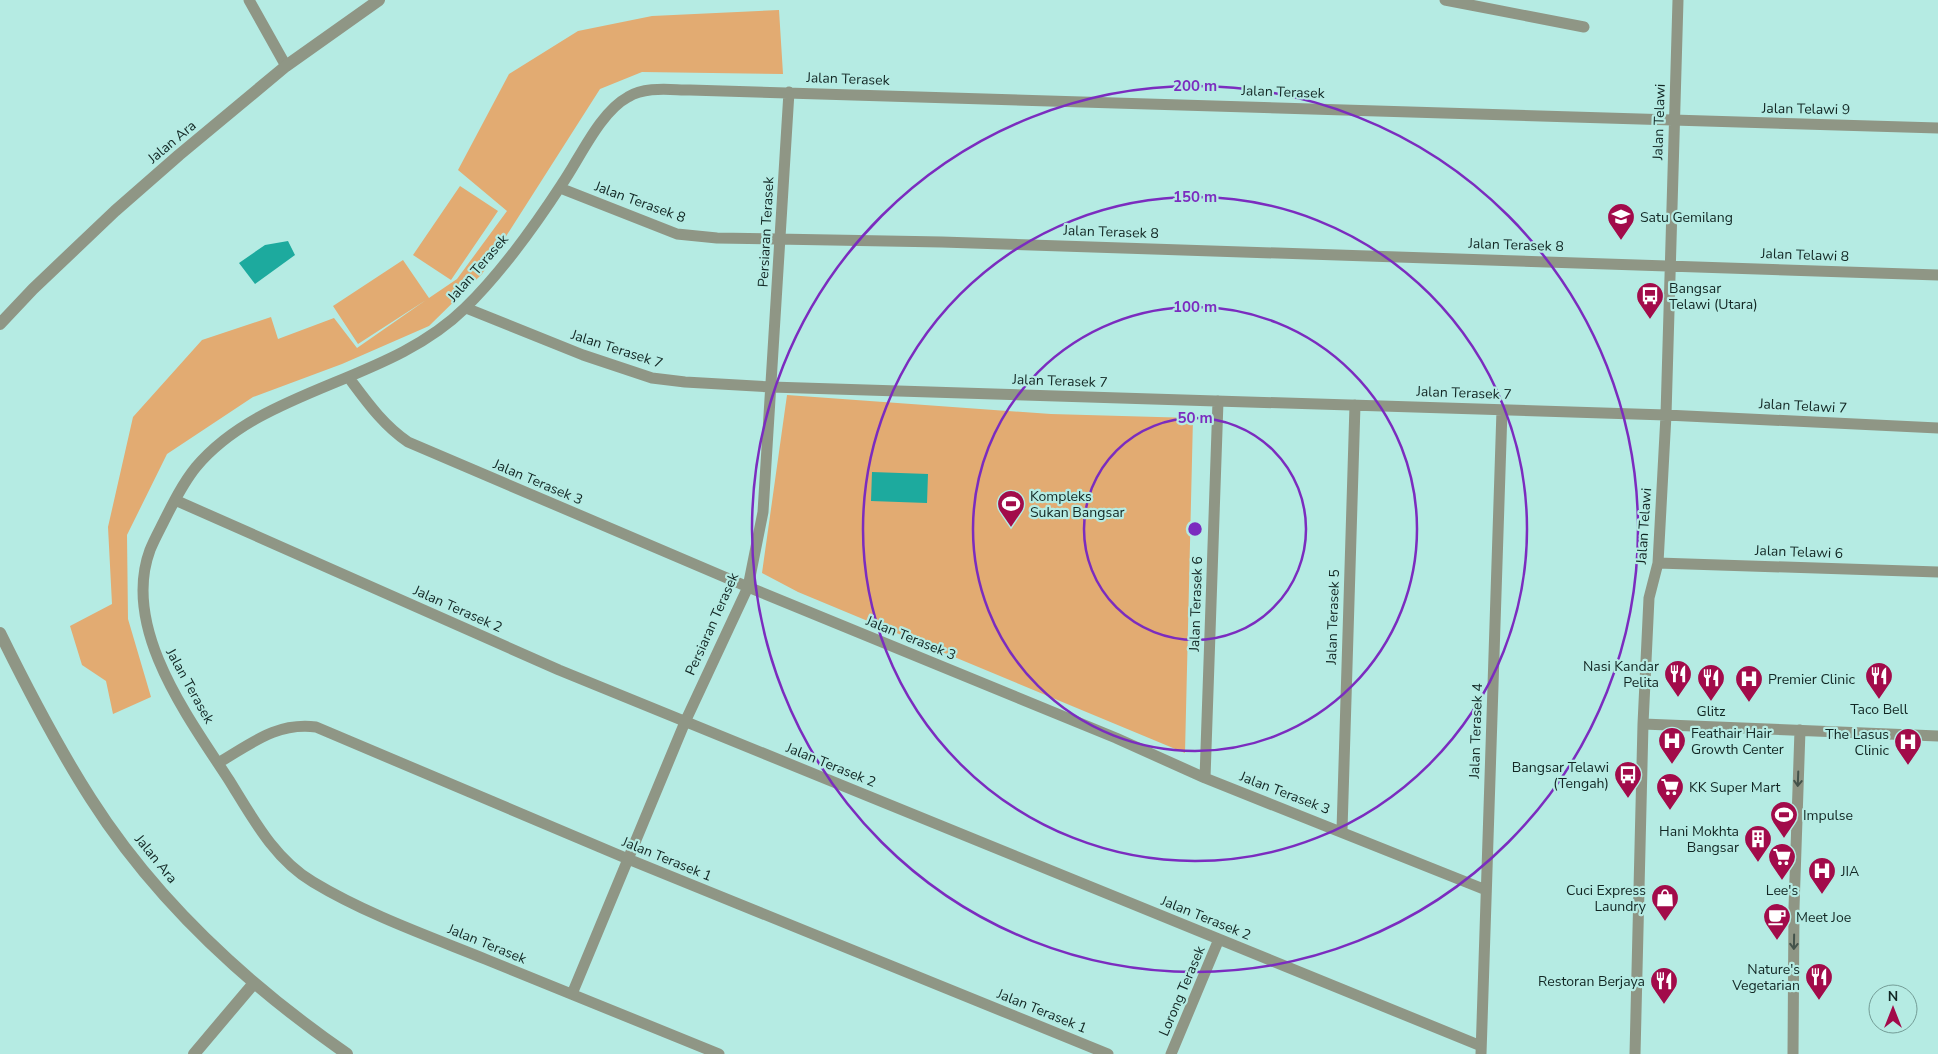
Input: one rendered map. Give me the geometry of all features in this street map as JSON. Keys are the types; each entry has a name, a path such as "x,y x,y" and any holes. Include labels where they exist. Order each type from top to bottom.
{"street":[{"path":"248,0 286,66"},
{"name":"Jalan Ara","path":"0,324 33,289 115,211 286,66 379,0"},
{"path":"1445,0 1584,27"},
{"name":"Jalan Telawi","path":"1635,1054 1643,724 1650,598 1658,563 1666,415 1678,0"},
{"name":"Jalan Terasek","path":"719,1054 428,936 310,881 283,859 264,834 218,763 163,673 150,644 145,612 144,581 149,552 175,500 196,468 225,439 250,421 396,357 434,335 466,308 516,249 560,188 607,115 628,96 648,90 789,92 1674,121"},
{"name":"Persiaran Terasek","path":"572,994 685,722 748,587 764,512 789,92"},
{"name":"Jalan Telawi 9","path":"1674,121 1938,128"},
{"name":"Jalan Terasek 8","path":"560,188 676,234 717,238 942,242 1670,266"},
{"name":"Jalan Telawi 8","path":"1670,266 1938,275"},
{"name":"Jalan Terasek 7","path":"466,308 583,356 652,378 685,382 771,387 1666,415"},
{"name":"Jalan Terasek 3","path":"349,378 381,420 408,442 748,587 1116,738 1205,778 1342,830 1486,890"},
{"name":"Jalan Terasek 6","path":"1205,778 1218,401"},
{"name":"Jalan Terasek 5","path":"1342,830 1355,405"},
{"name":"Jalan Terasek 4","path":"1481,1050 1502,410"},
{"name":"Jalan Telawi 7","path":"1666,415 1938,428"},
{"name":"Jalan Terasek 2","path":"175,500 559,670 1219,939 1481,1050"},
{"name":"Jalan Telawi 6","path":"1658,563 1938,572"},
{"name":"Jalan Ara","path":"0,633 42,716 92,801 138,864 203,936 254,983 348,1054"},
{"path":"1643,724 1938,736"},
{"name":"Jalan Terasek 1","path":"218,763 279,728 298,725 316,727 628,859 1108,1054"},
{"path":"1793,1054 1794,908 1800,730"},
{"name":"Lorong Terasek","path":"1172,1054 1219,939"},
{"path":"194,1054 254,983"}],"shaded area":[{"path":"779,10 783,74 642,72 600,89 482,274 429,326 342,364 253,397 167,454 127,535 128,619 151,697 113,714 106,681 82,665 70,626 112,604 108,527 133,417 202,340 271,317 278,339 334,318 357,348 426,300 358,344 333,306 403,260 429,298 457,279 507,211 458,170 509,74 578,31 652,16"},
{"path":"460,186 498,211 451,280 413,255"},
{"name":"Kompleks Sukan Bangsar","path":"787,395 1051,414 1193,418 1185,753 798,592 762,573"}],"water":[{"path":"288,241 295,255 255,284 239,263 265,245"},
{"path":"872,472 928,474 927,503 871,501"}],"place":[{"name":"Satu Gemilang","path":"1621,241"},
{"name":"Bangsar Telawi (Utara)","path":"1650,320"},
{"name":"Kompleks Sukan Bangsar","path":"1011,528"},
{"name":"Nasi Kandar Pelita","path":"1678,698"},
{"name":"Taco Bell","path":"1879,700"},
{"name":"Glitz","path":"1711,702"},
{"name":"Premier Clinic","path":"1749,703"},
{"name":"Feathair Hair Growth Center","path":"1672,765"},
{"name":"The Lasus Clinic","path":"1908,766"},
{"name":"Bangsar Telawi (Tengah)","path":"1628,799"},
{"name":"KK Super Mart","path":"1670,811"},
{"name":"Impulse","path":"1784,839"},
{"name":"Hani Mokhta Bangsar","path":"1758,863"},
{"name":"Lee's","path":"1782,881"},
{"name":"JIA","path":"1822,895"},
{"name":"Cuci Express Laundry","path":"1665,922"},
{"name":"Meet Joe","path":"1777,941"},
{"name":"Nature's Vegetarian","path":"1819,1001"},
{"name":"Restoran Berjaya","path":"1664,1005"}]}
